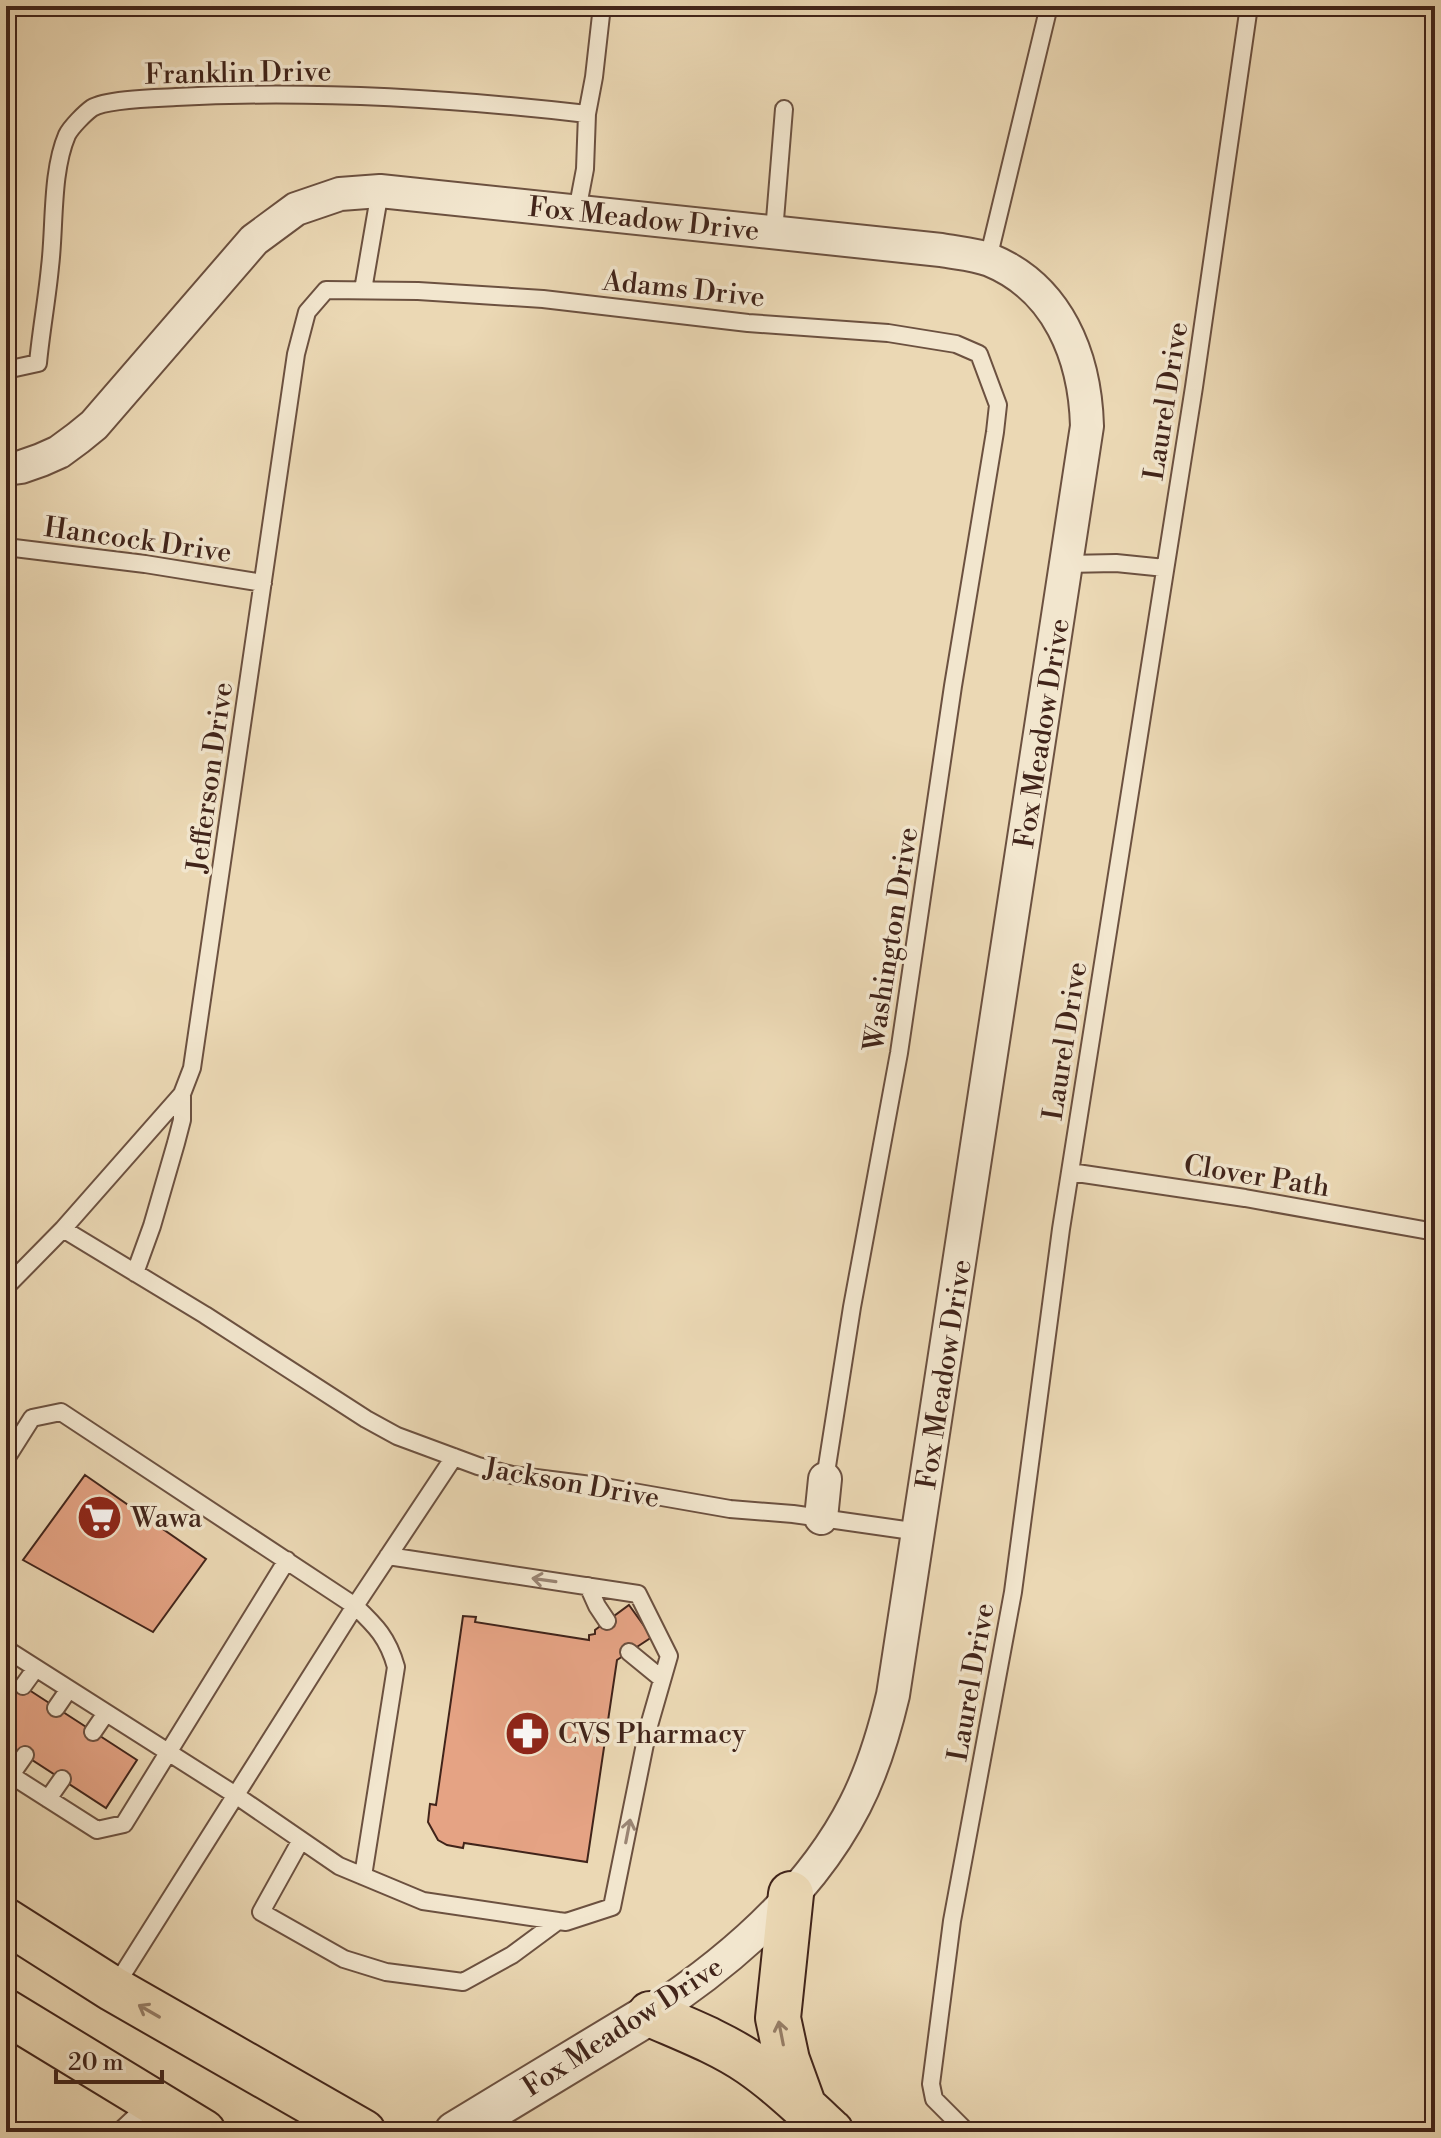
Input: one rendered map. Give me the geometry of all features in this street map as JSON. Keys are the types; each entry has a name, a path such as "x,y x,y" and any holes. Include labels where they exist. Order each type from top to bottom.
{"highway":[{"path":"791,1894 778,2018 787,2060 818,2119"},
{"path":"6,1921 113,1989 363,2132"},
{"path":"6,2012 203,2132"},
{"path":"650,2014 734,2053 818,2119"}],"street":[{"name":"Fox Meadow Drive","path":"6,469 21,467 59,452 94,425 239,256 274,223 296,209 340,194 380,191 941,250 988,259 1032,285 1059,316 1069,335 1083,379 1087,426 896,1680 876,1756 853,1808 826,1851 791,1894 729,1957 650,2014 455,2132"},
{"path":"821,1518 825,1479"}],"lane":[{"path":"577,211 585,169 587,114 602,6"},
{"path":"988,259 1049,6"},
{"name":"Laurel Drive","path":"967,2132 934,2099 931,2084 952,1921 1013,1592 1070,1172 1194,387 1249,6"},
{"name":"Franklin Drive","path":"6,370 38,363 50,267 56,179 68,133 93,107 132,100 209,95 383,95 587,114"},
{"path":"774,232 784,109"},
{"path":"363,290 380,191"},
{"name":"Adams Drive","path":"326,290 543,299 941,341 979,354 998,405"},
{"name":"Jefferson Drive","path":"135,1273 176,1143 182,1120 182,1094 192,1068 296,354 307,312 326,290"},
{"name":"Washington Drive","path":"825,1479 852,1307 899,1053 998,405"},
{"name":"Hancock Drive","path":"6,547 145,564 263,583"},
{"path":"1066,564 1116,563 1165,568"},
{"path":"6,1287 63,1229 182,1094"},
{"name":"Clover Path","path":"1070,1172 1245,1198 1435,1232"},
{"name":"Jackson Drive","path":"63,1229 205,1315 366,1419 397,1436 454,1457 512,1475 599,1486 730,1509 919,1532"},
{"path":"6,1459 32,1418 61,1412 355,1606 390,1645 396,1667 363,1876"},
{"path":"113,1989 234,1794 454,1457"},
{"path":"6,1649 234,1794 339,1866 423,1901 566,1922 612,1907 648,1729 669,1656 638,1594 388,1556"},
{"path":"25,1755 8,1773 97,1830 124,1824 287,1560"},
{"path":"588,1586 607,1621"},
{"path":"629,1652 662,1679"},
{"path":"23,1686 36,1668"},
{"path":"56,1708 69,1689"},
{"path":"93,1732 106,1713"},
{"path":"48,1799 62,1779"},
{"path":"301,1840 261,1912 344,1959 386,1972 463,1982 512,1955 558,1921"},
{"path":"119,2132 151,2102"}],"building":[{"name":"Wawa","path":"85,1475 206,1559 153,1632 23,1560"},
{"name":"CVS Pharmacy","path":"629,1605 652,1637 617,1660 587,1862 464,1843 463,1848 438,1840 428,1822 430,1804 436,1805 463,1616 476,1617 475,1622 589,1640 589,1635 595,1634 595,1630"},
{"path":"6,1675 137,1760 106,1808 6,1743"}],"place":[{"name":"Wawa","path":"100,1517"},
{"name":"CVS Pharmacy","path":"527,1733"}]}
